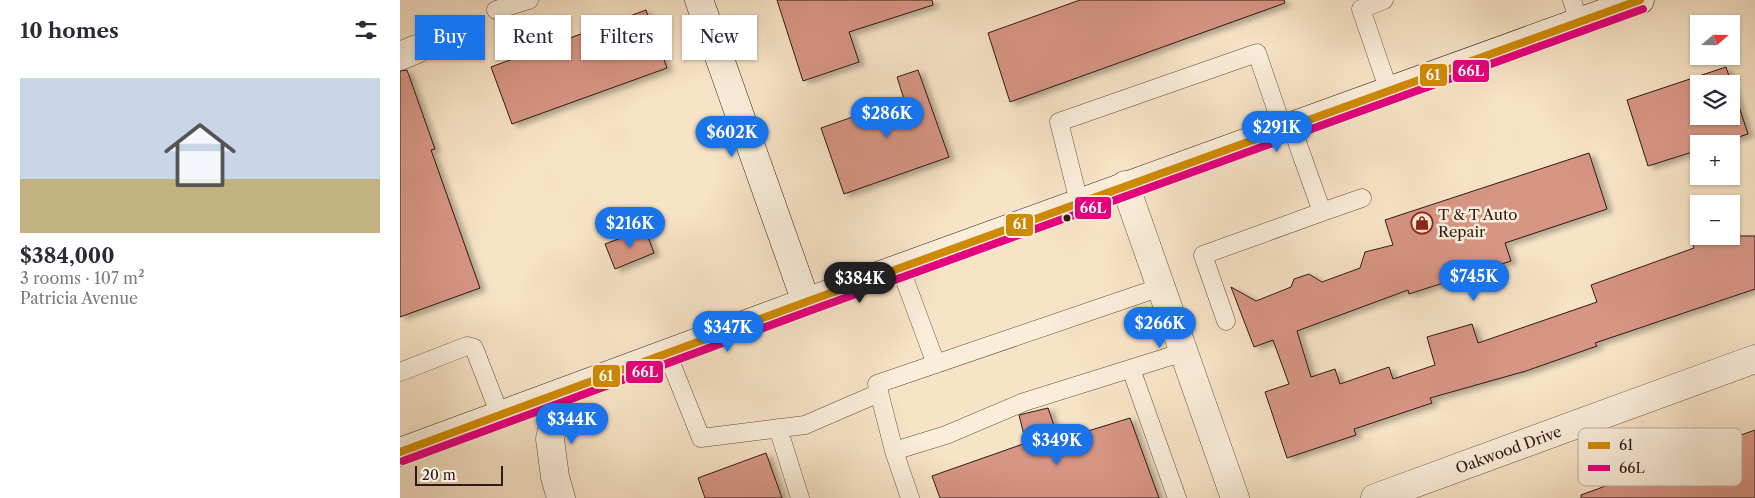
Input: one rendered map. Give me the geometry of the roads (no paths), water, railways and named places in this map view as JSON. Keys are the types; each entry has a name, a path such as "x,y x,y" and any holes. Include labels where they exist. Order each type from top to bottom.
{"street":[{"path":"699,0 806,302"},
{"path":"400,452 900,267 1389,90 1575,11 1640,0"},
{"path":"1125,186 1235,498"},
{"name":"Oakwood Drive","path":"1375,498 1755,359"},
{"path":"560,393 550,438 555,478 561,498"}],"lane":[{"path":"496,10 529,0"},
{"path":"1384,0 1361,9 1389,90"},
{"path":"1080,202 1059,122 1257,53 1322,212"},
{"path":"1226,321 1203,255 1362,198"},
{"path":"900,267 936,364"},
{"path":"910,498 894,451 877,384 1160,287"},
{"path":"400,372 468,346 474,348 500,415"},
{"path":"894,451 946,435 1024,402 1184,352"},
{"path":"667,353 701,438 805,425 879,393"},
{"path":"1131,369 1177,498"},
{"path":"778,428 800,498"}],"place":[{"name":"T & T Auto Repair","path":"1422,223"}]}
